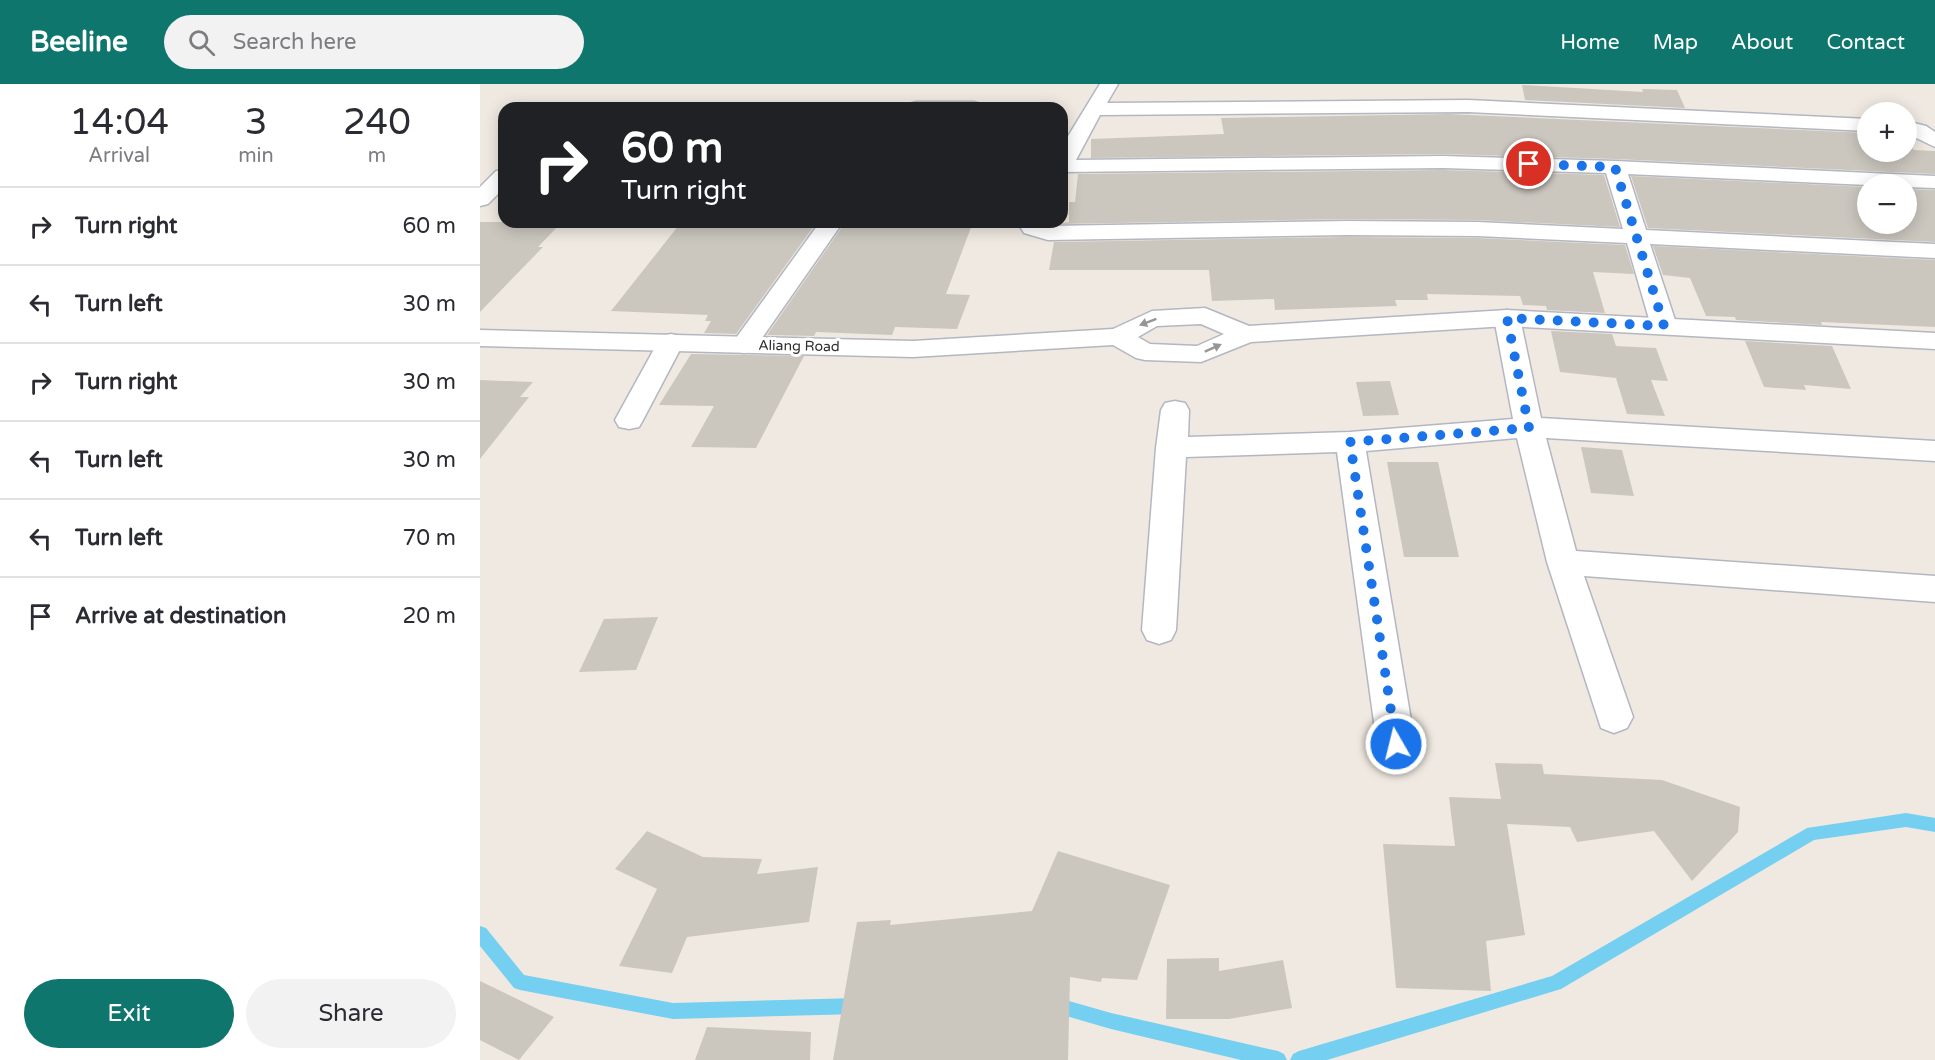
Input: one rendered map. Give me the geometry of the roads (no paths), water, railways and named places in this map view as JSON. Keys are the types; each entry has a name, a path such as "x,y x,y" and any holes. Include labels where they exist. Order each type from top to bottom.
{"street":[{"path":"1068,154 1109,84"},
{"path":"1223,107 1226,84"},
{"path":"1339,84 1341,105"},
{"path":"1466,84 1468,106"},
{"path":"1095,109 1341,105 1468,106 1857,124"},
{"path":"1917,130 1935,141"},
{"path":"1068,166 1443,162 1615,167 1935,182"},
{"path":"1615,167 1638,235 1664,326"},
{"path":"480,199 498,182"},
{"path":"744,345 828,228"},
{"path":"1032,228 1048,233 1347,228 1477,229 1935,251"},
{"path":"1118,337 1152,319 1205,316 1246,334"},
{"path":"1507,318 1529,428 1563,562 1614,717"},
{"path":"1118,337 1145,352 1201,354 1246,334 1507,318 1935,341"},
{"name":"Aliang Road","path":"480,338 913,349 1118,337"},
{"path":"629,420 672,342"},
{"path":"1159,630 1175,410"},
{"path":"1171,448 1350,442 1529,428 1935,451"},
{"path":"1350,442 1396,744"},
{"path":"1563,562 1935,589"}],"waterway":[{"path":"1299,1060 1555,983 1812,833 1906,820 1935,825"},
{"path":"480,934 520,982 673,1011 858,1006"},
{"path":"1055,1005 1111,1021 1278,1060"}]}
